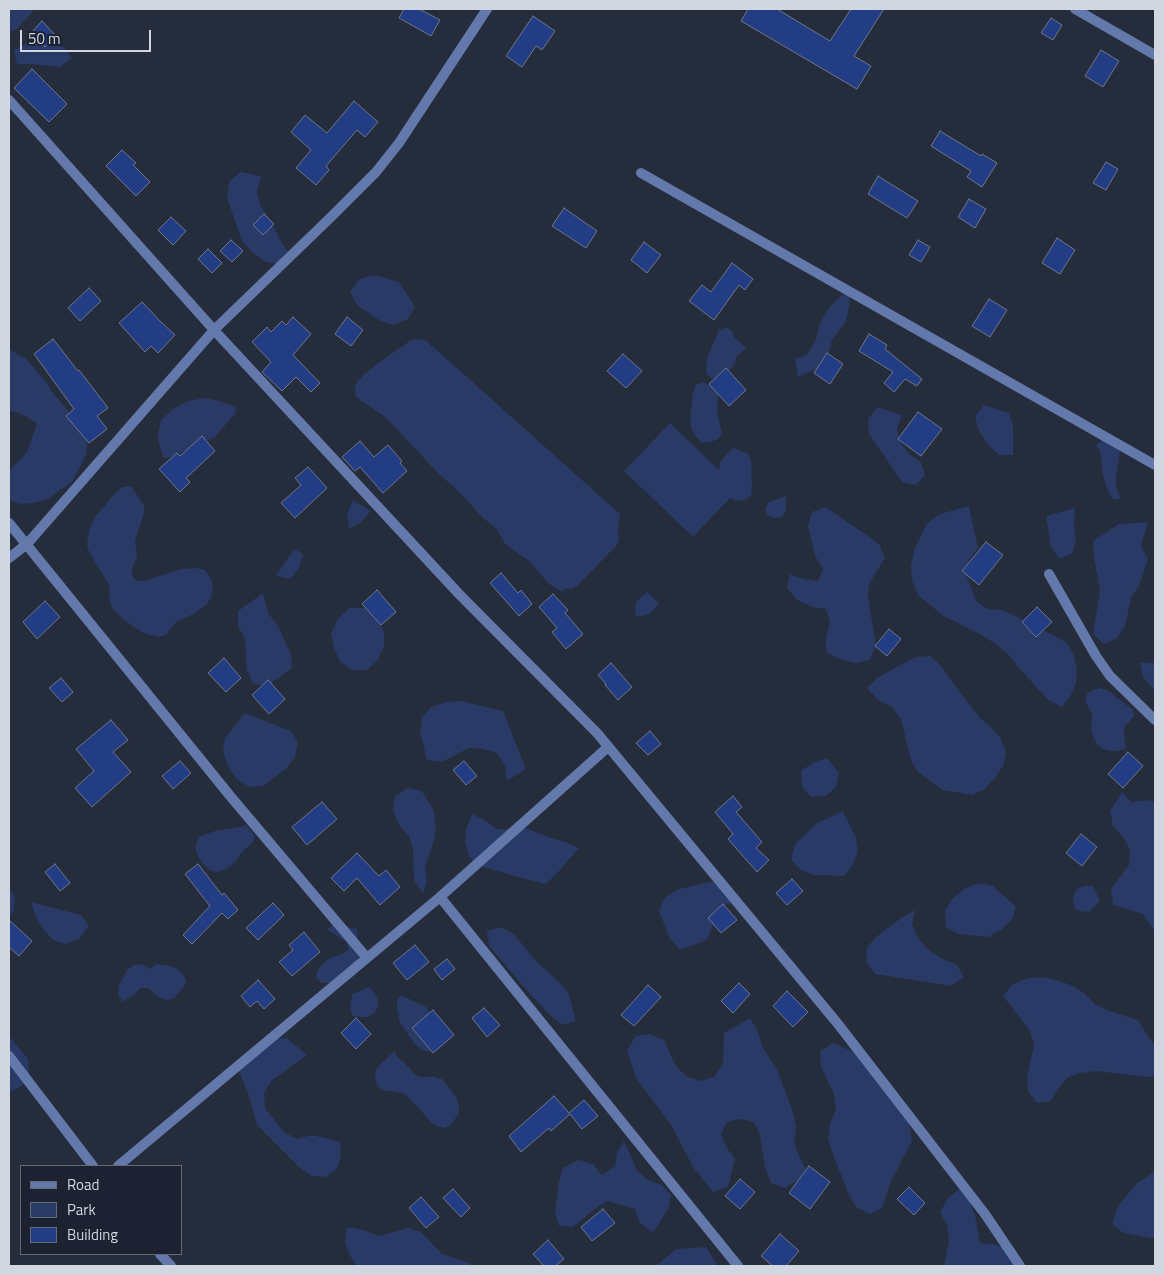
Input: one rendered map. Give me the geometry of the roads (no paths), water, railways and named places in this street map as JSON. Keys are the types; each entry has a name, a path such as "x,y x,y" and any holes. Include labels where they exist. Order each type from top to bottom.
{"street":[{"path":"9,558 27,544 214,330 376,172 399,143 487,9"},
{"path":"1075,9 1155,55"},
{"path":"9,100 214,330 459,594 597,733 838,1024 985,1214 1020,1266"},
{"path":"641,173 1155,464"},
{"path":"9,523 231,797 367,958"},
{"path":"1049,574 1096,656 1110,676 1155,720"},
{"path":"119,1165 440,898 608,748"},
{"path":"440,898 738,1266"},
{"path":"9,1056 92,1165"},
{"path":"161,1255 171,1266"}]}
